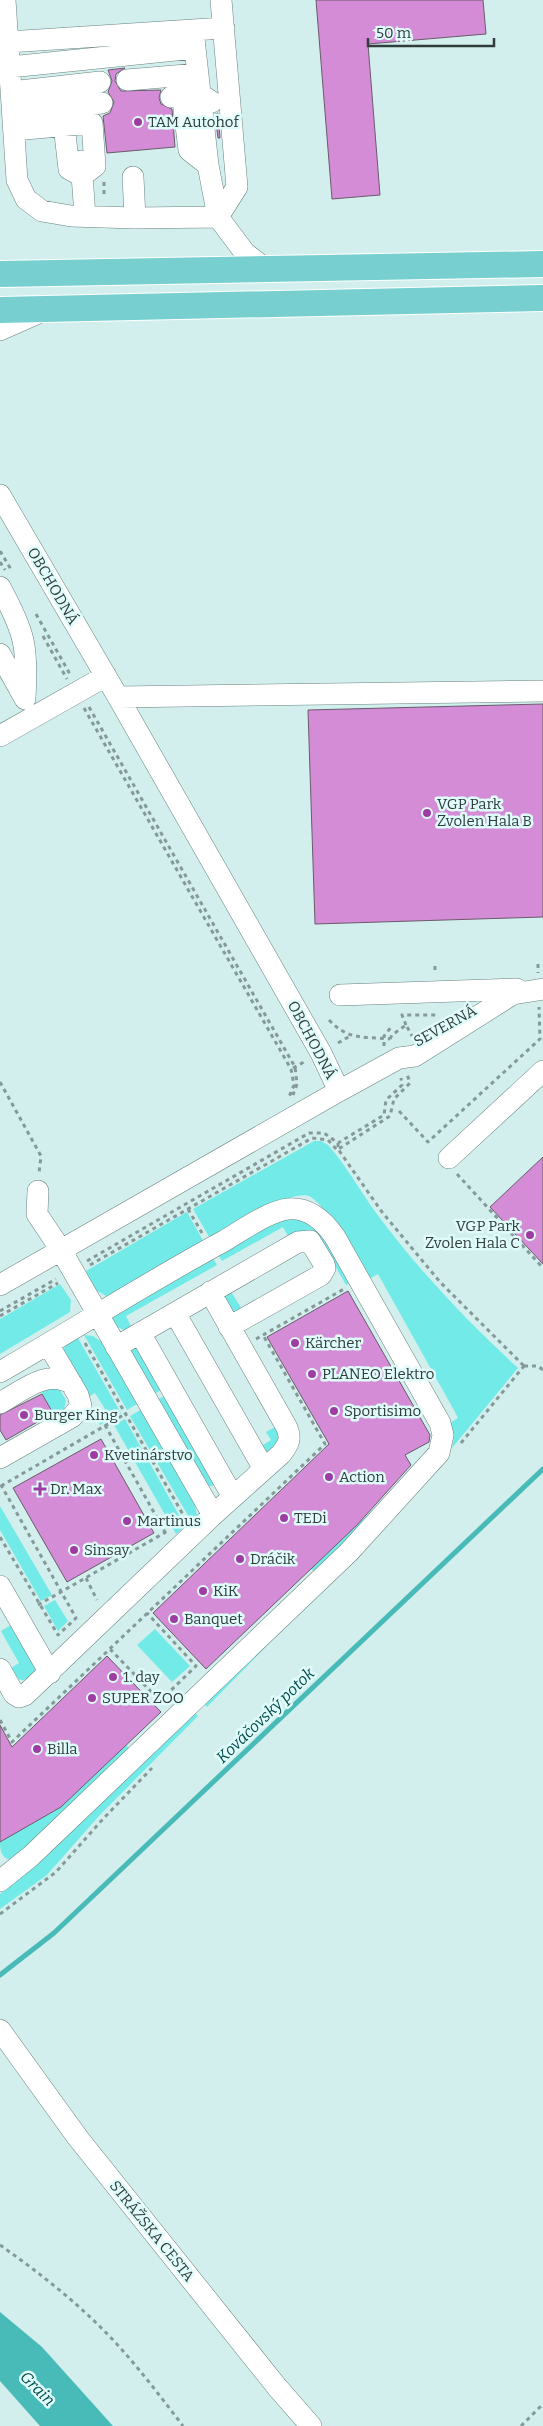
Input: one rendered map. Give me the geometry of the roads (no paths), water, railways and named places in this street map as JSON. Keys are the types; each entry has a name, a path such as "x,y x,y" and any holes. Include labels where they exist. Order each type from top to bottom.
{"main road":[{"path":"0,274 543,264"},
{"path":"0,310 543,298"}],"street":[{"path":"5,0 18,180 26,198 42,210 72,216 135,218 218,217"},
{"path":"218,217 237,187 221,0"},
{"path":"10,67 82,60 94,68 133,65 140,53 194,39 224,28"},
{"path":"8,42 194,39"},
{"path":"194,39 199,84 216,104 220,150 208,165"},
{"path":"127,80 199,84"},
{"path":"13,111 100,82"},
{"path":"171,97 199,84"},
{"path":"199,84 184,109 188,150 208,165 218,217 245,253 267,270"},
{"path":"13,111 102,103"},
{"path":"13,111 71,124 92,122 94,166 82,176"},
{"path":"71,124 69,169 82,176"},
{"path":"82,176 85,216"},
{"path":"133,177 135,218"},
{"path":"0,330 46,310"},
{"name":"OBCHODNÁ","path":"0,495 106,676 316,1044 339,1091 0,1285"},
{"path":"7,582 25,640 27,667 24,698"},
{"path":"0,654 35,716"},
{"path":"0,736 35,716 81,698 106,676"},
{"path":"118,697 543,691"},
{"path":"340,995 539,989"},
{"name":"SEVERNÁ","path":"339,1091 415,1056 482,1016 496,1003 513,994 539,989"},
{"path":"445,1159 543,1071"},
{"path":"38,1191 37,1214 61,1250 213,1515"},
{"path":"0,1372 210,1248 286,1209 307,1211 327,1226 360,1280 440,1423 443,1436 439,1453 349,1552 31,1856 0,1881"},
{"path":"116,1346 302,1240 306,1240 313,1245 324,1264 324,1272 230,1327"},
{"path":"0,1669 14,1694 19,1697 25,1695 213,1515 285,1449 290,1438 289,1432 210,1292"},
{"path":"174,1313 264,1469"},
{"path":"140,1333 233,1497"},
{"path":"0,1458 78,1413 81,1401 48,1344"},
{"path":"0,1403 43,1379 60,1378 72,1384"},
{"path":"0,1586 50,1673"},
{"name":"STRÁŽSKA CESTA","path":"0,2030 78,2138 277,2387 311,2426"}],"water":[{"name":"Grain","path":"0,2312 42,2347 113,2426 40,2426 0,2381"}],"waterway":[{"name":"Kováčovský potok","path":"0,1975 54,1933 543,1469"}],"place":[{"name":"TAM Autohof","path":"138,122"},
{"name":"VGP Park Zvolen Hala B","path":"427,813"},
{"name":"VGP Park Zvolen Hala C","path":"530,1235"},
{"name":"Kärcher","path":"295,1343"},
{"name":"PLANEO Elektro","path":"312,1374"},
{"name":"Sportisimo","path":"334,1411"},
{"name":"Burger King","path":"24,1415"},
{"name":"Kvetinárstvo","path":"94,1455"},
{"name":"Action","path":"329,1477"},
{"name":"Dr. Max","path":"40,1489"},
{"name":"TEDi","path":"284,1518"},
{"name":"Martinus","path":"127,1521"},
{"name":"Sinsay","path":"74,1550"},
{"name":"Dráčik","path":"240,1559"},
{"name":"KiK","path":"203,1591"},
{"name":"Banquet","path":"174,1619"},
{"name":"1. day","path":"113,1677"},
{"name":"SUPER ZOO","path":"92,1698"},
{"name":"Billa","path":"37,1749"}]}
